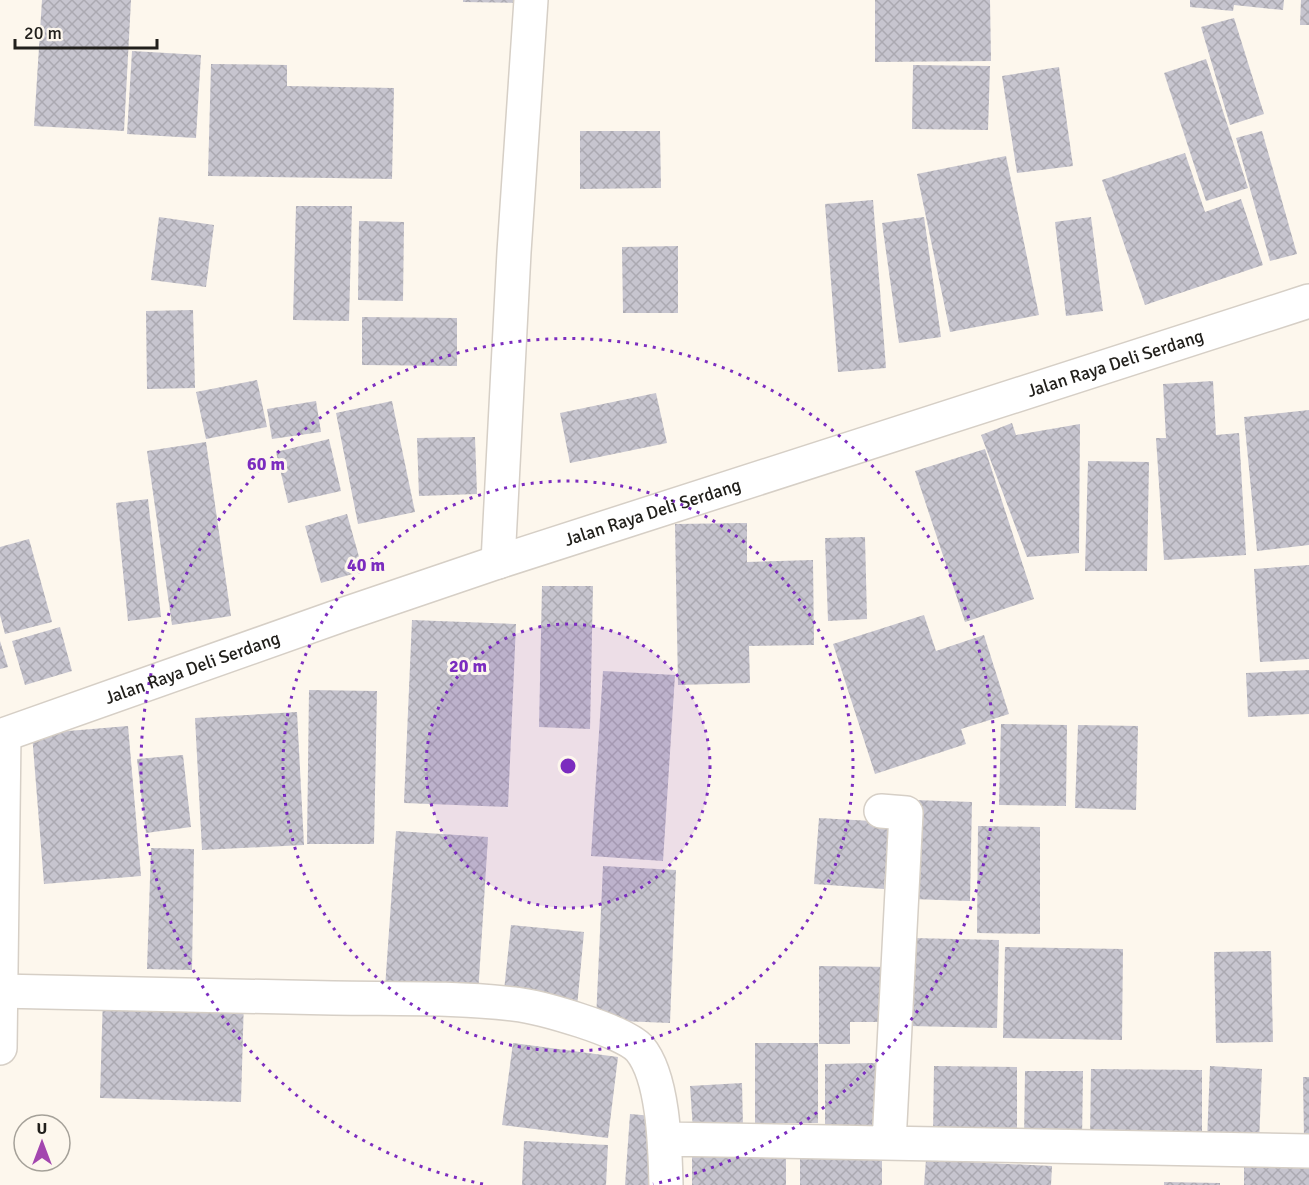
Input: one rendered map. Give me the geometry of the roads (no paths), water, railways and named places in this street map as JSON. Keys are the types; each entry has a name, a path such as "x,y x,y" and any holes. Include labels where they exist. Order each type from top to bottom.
{"street":[{"path":"498,562 514,252 531,0"},
{"name":"Jalan Raya Deli Serdang","path":"2,736 498,562 1309,301"},
{"path":"0,1048 2,736"},
{"path":"881,811 906,813 889,1143"},
{"path":"2,992 348,999 441,998 516,1004 591,1024 622,1035 639,1048 652,1067 665,1139 666,1185"},
{"path":"665,1139 1309,1151"}]}
